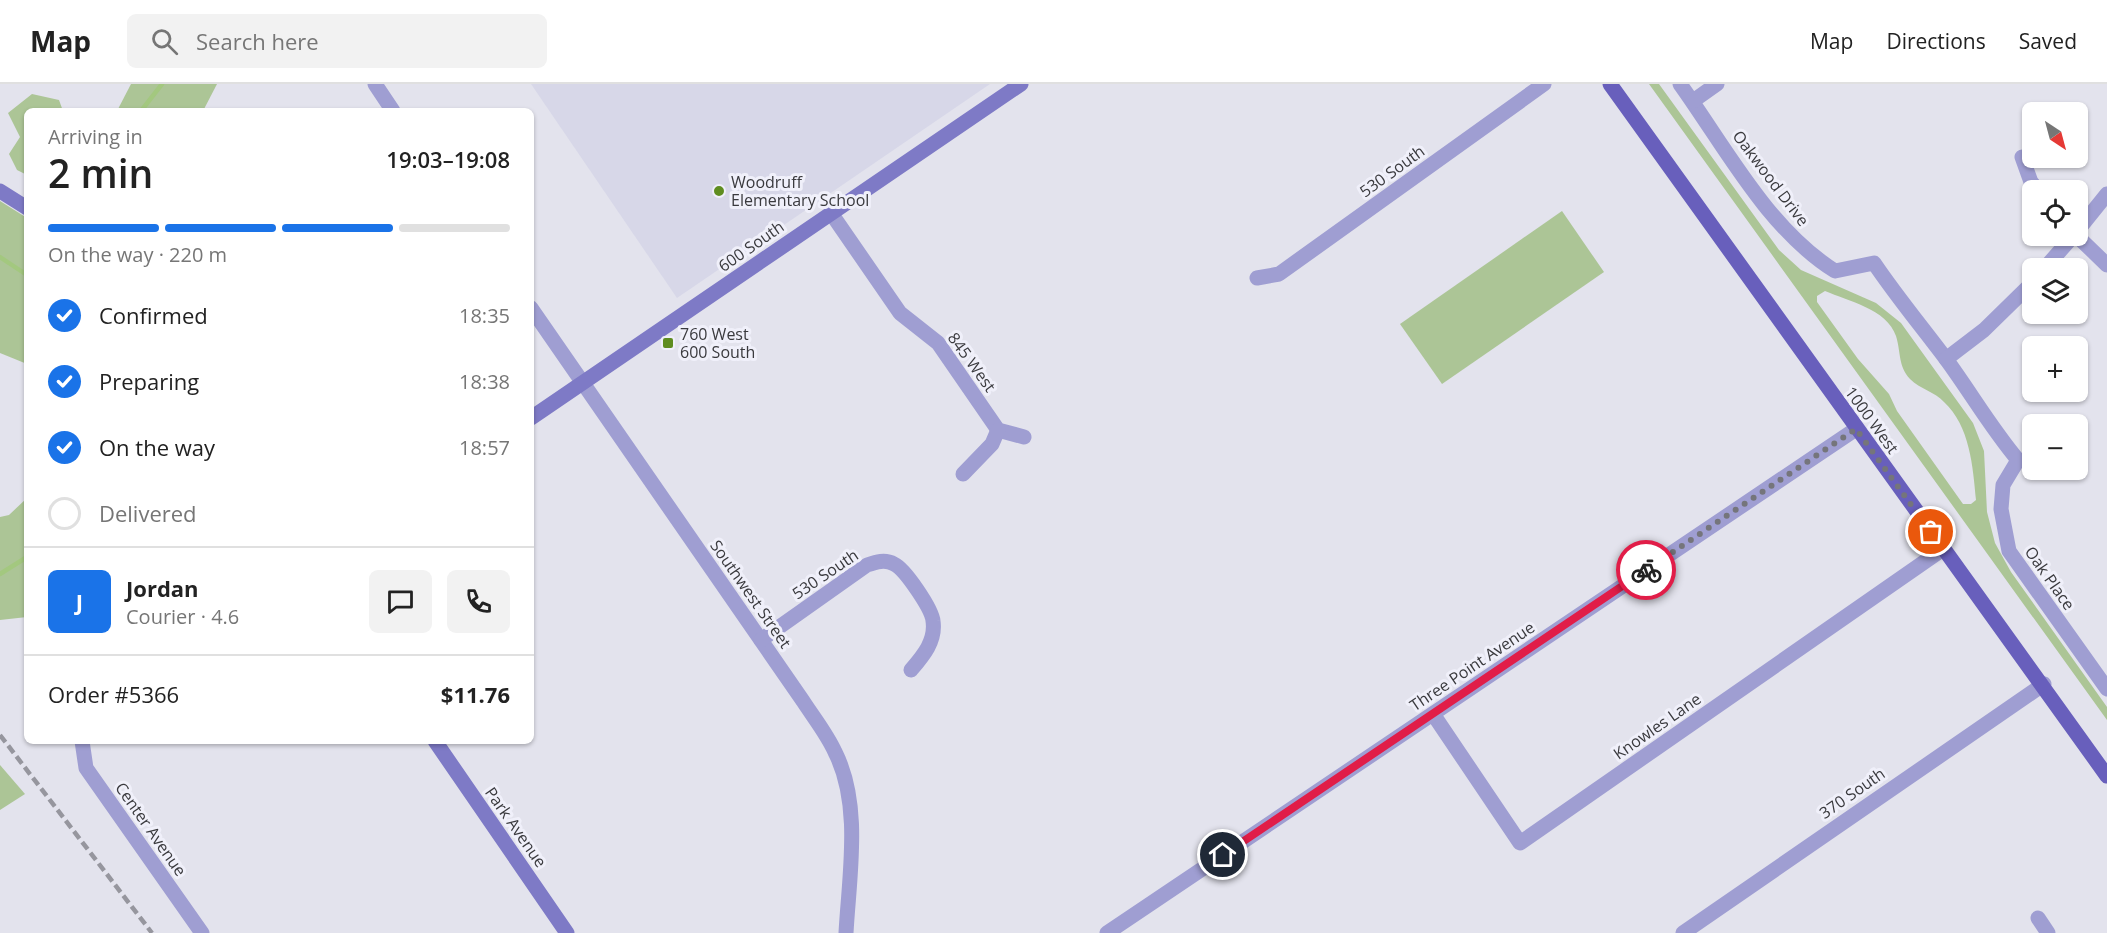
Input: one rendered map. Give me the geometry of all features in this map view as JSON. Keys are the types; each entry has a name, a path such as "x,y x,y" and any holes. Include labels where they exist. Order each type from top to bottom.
{"main road":[{"name":"1000 West","path":"1610,84 1856,429 2044,684 2107,776"}],"street":[{"path":"375,84 391,108"},
{"name":"600 South","path":"534,416 1021,84"},
{"name":"530 South","path":"1257,278 1279,274 1544,84"},
{"name":"Oakwood Drive","path":"1680,84 1785,231 1812,256 1835,270 1874,263 1901,304 1946,360"},
{"path":"1693,101 1717,84"},
{"path":"0,191 24,206"},
{"path":"2088,218 2107,194"},
{"name":"845 West","path":"831,213 900,313 938,343 998,430"},
{"path":"2054,258 2066,246"},
{"path":"2086,246 2107,265"},
{"path":"1946,360 1984,330 2022,293"},
{"name":"Southwest Street","path":"534,312 761,640 836,753 849,797 850,856 846,933"},
{"name":"Oak Place","path":"1946,360 1995,432 2018,460 2003,485 2001,509 2008,551 2107,689"},
{"name":"Three Point Avenue","path":"1107,933 1856,429"},
{"path":"963,474 992,444 998,430 1023,437"},
{"name":"Knowles Lane","path":"1433,714 1520,843 1943,549"},
{"name":"530 South","path":"761,640 867,565 881,561 895,564 926,603 933,621 932,638 925,654 911,670"},
{"name":"370 South","path":"1683,933 2044,684"},
{"name":"Center Avenue","path":"82,744 86,768 202,933"},
{"name":"Park Avenue","path":"437,744 567,933"},
{"path":"2038,918 2048,933"}],"shaded area":[{"name":"Woodruff Elementary School","path":"531,84 990,84 677,298"}],"green space":[{"path":"131,84 217,84 205,108 119,108"},
{"path":"1649,84 1659,84 1779,250 1801,270 1876,303 1901,323 1973,423 1984,451 1987,512 1995,543 2011,572 2107,707 2107,720","holes":["1825,291 1866,307 1884,319 1896,336 1906,374 1940,399 1953,412 1960,423 1969,448 1976,500 1971,504 1963,504 1897,411 1889,394 1858,359 1817,302 1817,296"]},
{"path":"32,94 59,100 62,108 24,108 24,174 17,170 9,154 20,137 8,113"},
{"path":"0,201 24,216 24,363 0,353"},
{"path":"1562,211 1604,272 1442,384 1400,324"},
{"path":"24,501 24,617 0,620 0,517 9,515"},
{"path":"0,765 25,794 0,810"}],"waterway":[{"path":"143,108 162,84"},
{"path":"0,257 24,273"},
{"path":"0,574 24,559"}],"railway":[{"path":"0,735 152,933"}],"way so far":[{"path":"1646,570 1856,429 1931,532"}],"place":[{"name":"Woodruff Elementary School","path":"719,191"},
{"name":"760 West 600 South","path":"668,343"}],"route":[{"path":"1223,855 1646,570"}]}
